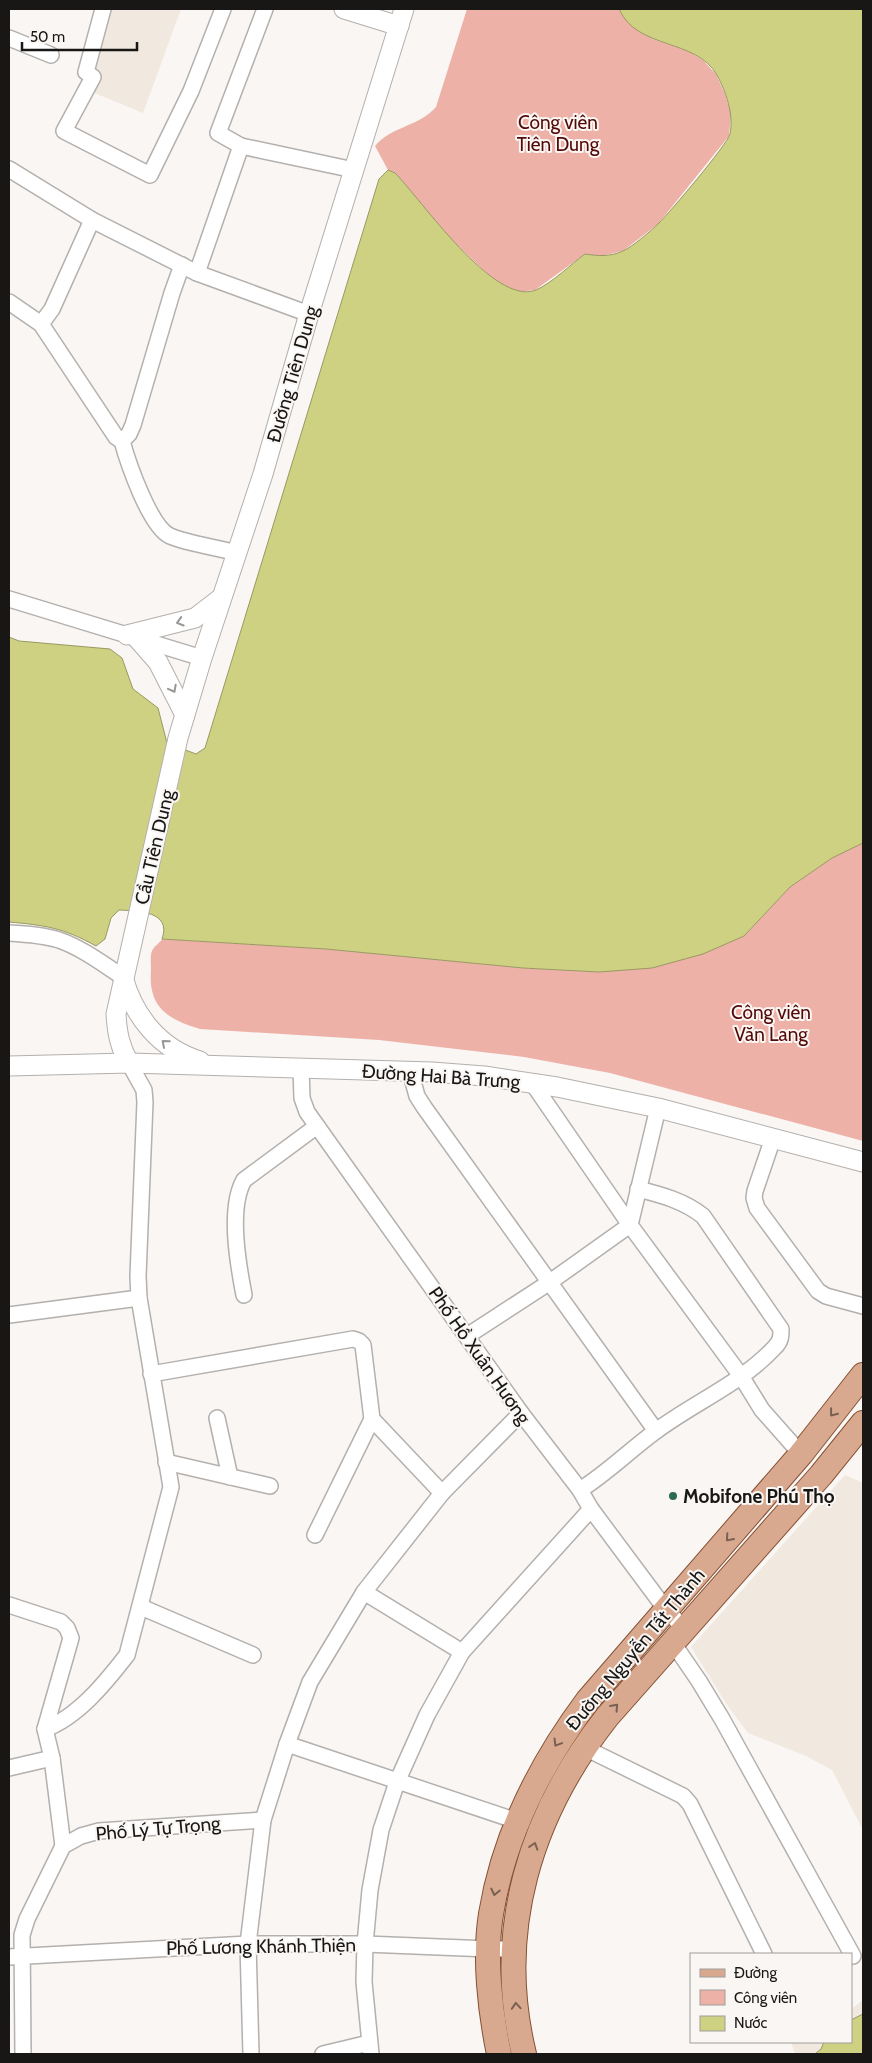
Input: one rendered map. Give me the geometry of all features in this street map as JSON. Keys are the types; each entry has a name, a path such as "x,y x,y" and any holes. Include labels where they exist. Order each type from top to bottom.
{"main road":[{"name":"Đường Nguyễn Tất Thành","path":"498,2054 492,2024 489,1949 491,1916 495,1893 517,1822 547,1760 563,1733 588,1700 801,1454 863,1375"},
{"name":"Đường Nguyễn Tất Thành","path":"524,2054 517,2021 514,1949 519,1902 524,1877 539,1831 567,1773 583,1747 607,1717 821,1475 863,1423"}],"street":[{"path":"103,9 86,72 93,77 64,131 150,175 191,91 223,9"},
{"path":"265,9 218,133 241,146 354,170"},
{"path":"344,9 401,17"},
{"name":"Đường Tiên Dung","path":"178,738 221,598 263,474 309,314 401,17"},
{"path":"9,38 51,55"},
{"path":"197,273 241,146"},
{"path":"9,169 92,220 182,266 309,314"},
{"path":"41,324 52,309 92,220"},
{"path":"122,441 129,434 133,426 182,266"},
{"path":"9,302 41,324 116,436 122,441 144,501 160,530 170,536 237,552"},
{"path":"132,636 195,618 221,598"},
{"path":"9,599 202,658"},
{"path":"132,636 158,662 185,715"},
{"name":"Cầu Tiên Dung","path":"123,977 178,738"},
{"path":"9,933 34,934 60,940 88,954 123,977 139,1014 153,1032 170,1048 187,1057 226,1066"},
{"path":"45,1729 57,1725 83,1704 114,1672 127,1655 171,1487 139,1298 138,1276 145,1102 144,1090 120,1047 117,1034 116,1014 123,977"},
{"name":"Đường Hai Bà Trưng","path":"9,1066 129,1063 467,1074 533,1084 658,1108 863,1162"},
{"name":"Phố Hồ Xuân Hương","path":"301,1068 302,1098 307,1112 521,1413 580,1490 591,1509 667,1611 699,1681 851,1953"},
{"path":"410,1071 417,1096 424,1107 656,1431"},
{"path":"533,1084 630,1225 741,1376 762,1410 801,1454"},
{"path":"467,1336 550,1282 630,1225 658,1108"},
{"path":"244,1295 235,1243 238,1196 241,1186 244,1180 317,1126"},
{"path":"773,1138 755,1191 754,1198 757,1208 818,1291 826,1296 863,1306"},
{"path":"580,1490 656,1431 741,1376 776,1346 781,1337 781,1329 703,1216 690,1206 678,1201 638,1189"},
{"path":"9,1315 139,1298"},
{"path":"151,1374 353,1339 359,1341 363,1345 372,1419 315,1535"},
{"path":"251,2054 248,1944 264,1820 287,1744 310,1682 364,1592 442,1492 521,1413"},
{"path":"217,1418 230,1477"},
{"path":"372,1419 442,1492"},
{"path":"166,1462 270,1486"},
{"path":"323,2054 370,2048 364,1982 370,1890 381,1830 397,1782 426,1715 462,1652 591,1509"},
{"path":"364,1592 462,1652"},
{"path":"9,1605 61,1622 68,1628 71,1638 45,1729 52,1758 63,1846 27,1919 16,1956 23,2054"},
{"path":"141,1607 253,1655"},
{"path":"287,1744 517,1822"},
{"path":"583,1747 683,1796 690,1804 764,1953"},
{"path":"9,1768 52,1758"},
{"name":"Phố Lý Tự Trọng","path":"63,1846 81,1836 99,1831 264,1820"},
{"name":"Phố Lương Khánh Thiện","path":"16,1956 248,1944 365,1944 514,1949"}],"shaded area":[{"path":"109,9 181,9 143,113 92,92 91,70"},
{"path":"845,1475 863,1483 863,1830 832,1770 806,1756 748,1733 727,1705 691,1647"},
{"path":"863,2000 863,2054 795,2054 791,2043 852,2043 852,2008"}],"green space":[{"name":"Công viên Tiên Dung","path":"467,9 619,9 622,15 653,39 688,51 703,60 716,74 731,114 729,136 658,224 623,251 601,256 585,254 535,290 518,292 498,283 447,235 395,173 388,170 375,146 381,140 422,118 436,107"},
{"name":"Công viên Văn Lang","path":"863,843 863,1141 610,1073 524,1057 379,1040 200,1029 169,1016 156,1002 153,993 151,955 153,949 162,939 326,949 523,968 599,972 744,936 790,887 832,858"}],"water":[{"path":"619,9 863,9 863,843 832,858 790,887 744,936 703,954 652,968 599,972 523,968 326,949 162,939 164,930 158,918 144,912 127,910 119,910 111,918 105,939 96,946 54,928 9,922 9,637 19,641 110,649 122,658 133,689 158,708 167,743 196,754 205,748 379,179 388,170 395,173 460,248 500,283 519,291 536,290 555,278 585,254 609,255 627,249 659,223 727,141 730,134 731,119 728,103 717,75 707,63 695,55 639,31 628,22"},
{"path":"863,2014 863,2054 815,2054 821,2049 824,2043 852,2043 852,2020"}],"place":[{"name":"Mobifone Phú Thọ","path":"673,1496"}]}
